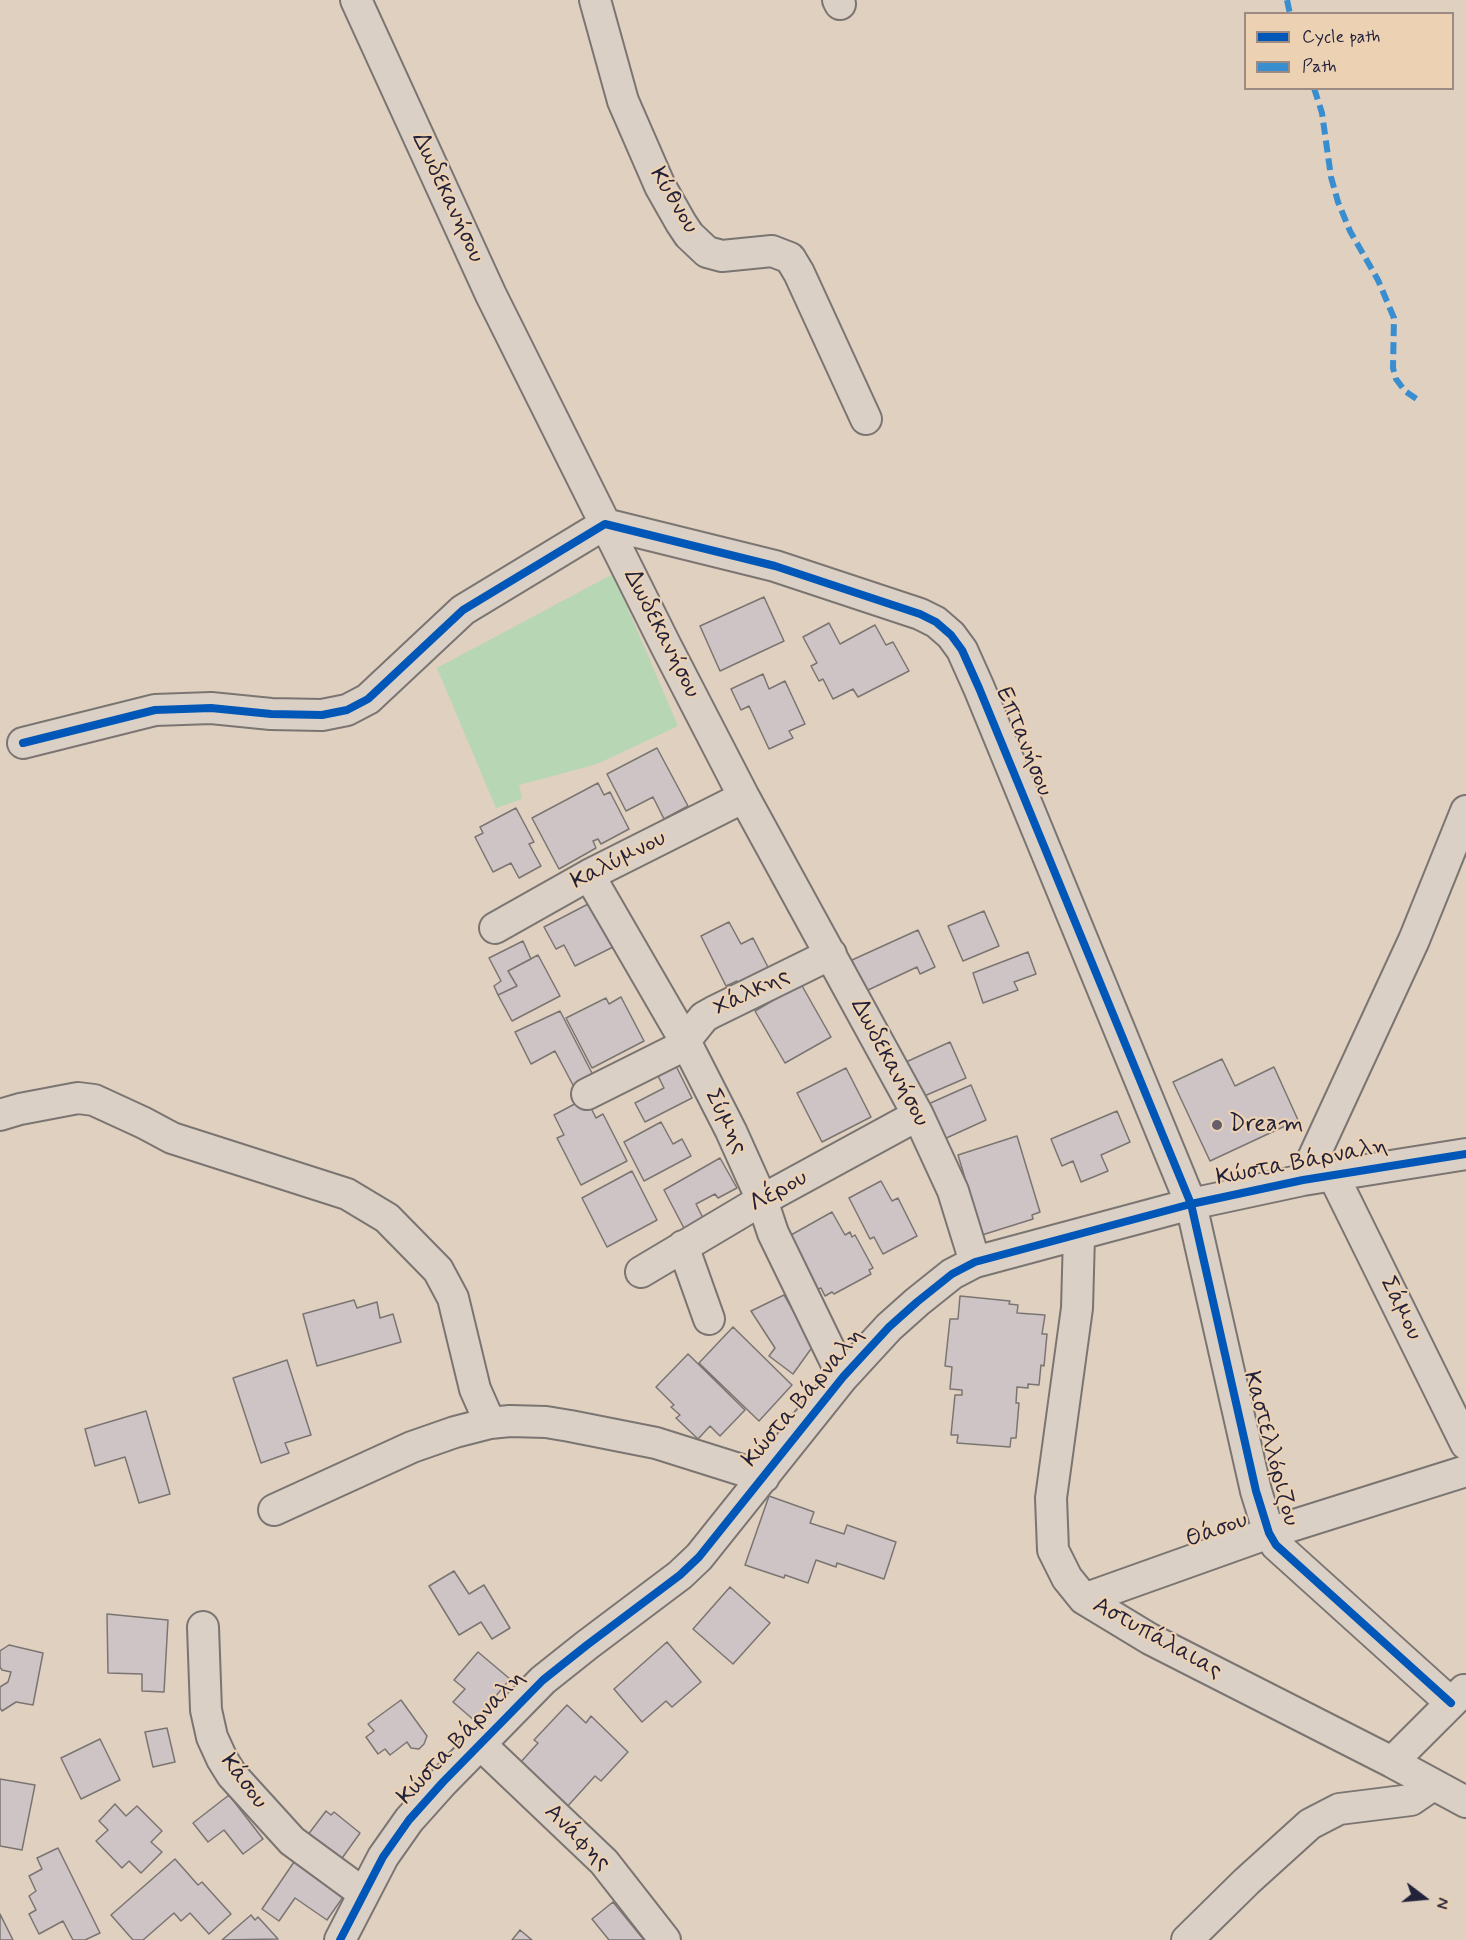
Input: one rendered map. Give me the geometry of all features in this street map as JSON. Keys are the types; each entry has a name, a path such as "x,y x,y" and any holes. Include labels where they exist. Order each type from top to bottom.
{"street":[{"name":"Δωδεκανήσου","path":"356,0 491,295 605,524 744,797 918,1115 953,1191 975,1262"},
{"name":"Κύθνου","path":"595,0 623,101 660,186 689,236 707,252 722,256 772,251 790,258 866,420"},
{"path":"23,743 155,710 211,708 271,714 322,715 347,710 368,699 463,610 605,524"},
{"name":"Επτανήσου","path":"605,524 775,566 920,614 936,622 951,635 962,650 980,688 1191,1204"},
{"name":"Καλύμνου","path":"495,928 589,875 744,797"},
{"path":"1303,1180 1414,940 1466,811"},
{"name":"Σύμης","path":"589,875 684,1039 731,1131 762,1200 773,1233 843,1377"},
{"name":"Χάλκης","path":"587,1094 679,1048 704,1017 831,954"},
{"path":"0,1115 78,1098 94,1100 172,1138 347,1194 387,1218 438,1270 453,1298 475,1389 490,1423"},
{"name":"Λέρου","path":"641,1272 762,1200 918,1115"},
{"name":"Κώστα Βάρναλη","path":"340,1940 383,1857 410,1820 479,1743 543,1680 586,1644 680,1575 699,1557 843,1377 889,1327 952,1274 975,1262 1079,1236 1191,1204 1333,1174 1466,1154"},
{"name":"Σάμου","path":"1333,1174 1466,1444"},
{"name":"Καστελλόριζου","path":"1191,1204 1256,1491 1269,1533 1276,1545 1459,1696"},
{"name":"Αστυπάλαιας","path":"1079,1236 1077,1308 1051,1498 1053,1550 1060,1565 1084,1599 1150,1640 1392,1762 1466,1802"},
{"path":"683,1246 709,1319"},
{"path":"274,1510 412,1447 490,1423 528,1421 570,1425 667,1446 764,1477"},
{"name":"Θάσου","path":"1084,1599 1269,1533 1466,1471"},
{"name":"Κάσου","path":"203,1628 206,1710 212,1737 222,1759 245,1790 292,1841 363,1893"},
{"path":"1392,1762 1459,1696"},
{"name":"Ανάφης","path":"479,1743 603,1862 665,1940"},
{"path":"1188,1940 1247,1881 1310,1824 1339,1809 1411,1800 1433,1785"}],"green space":[{"path":"613,574 678,726 597,764 519,785 522,799 496,808 437,668"}],"building":[{"path":"764,597 784,641 720,671 700,626"},
{"path":"829,623 840,644 875,625 886,645 893,642 909,671 858,697 853,689 833,699 823,679 819,681 811,666 817,663 803,637"},
{"path":"763,674 769,689 785,681 805,724 789,731 793,738 769,749 749,706 741,710 731,689"},
{"path":"657,748 688,806 664,819 653,797 626,811 607,774"},
{"path":"598,783 604,795 610,792 629,829 601,844 598,839 593,841 596,848 559,869 532,818"},
{"path":"516,808 534,842 529,844 541,866 519,878 511,863 493,872 475,837 483,833 480,827"},
{"path":"592,902 615,946 575,966 564,945 556,949 544,927"},
{"path":"984,911 999,946 963,961 948,926"},
{"path":"729,922 741,944 753,938 770,971 739,986 737,981 726,986 701,936"},
{"path":"918,930 935,967 920,974 917,967 866,991 852,960"},
{"path":"523,941 531,959 508,971 517,986 498,995 494,986 501,981 489,958"},
{"path":"1028,952 1036,974 1014,982 1018,990 983,1003 973,973"},
{"path":"538,955 560,996 512,1021 498,995 517,986 508,971"},
{"path":"801,984 831,1037 785,1063 755,1011"},
{"path":"621,997 644,1041 592,1068 566,1018 606,998 609,1004"},
{"path":"560,1011 594,1077 574,1087 555,1051 531,1064 515,1032"},
{"path":"950,1042 966,1078 922,1097 906,1062"},
{"path":"1222,1059 1235,1086 1274,1067 1298,1120 1210,1161 1173,1082"},
{"path":"676,1066 692,1098 645,1122 635,1103 664,1088 658,1076"},
{"path":"846,1068 871,1117 822,1142 797,1093"},
{"path":"971,1085 986,1120 942,1140 926,1105"},
{"path":"586,1098 596,1118 603,1114 627,1161 581,1185 557,1138 564,1135 554,1115"},
{"path":"1117,1111 1130,1142 1101,1155 1108,1171 1081,1182 1073,1161 1062,1166 1051,1139"},
{"path":"661,1122 673,1144 682,1139 691,1156 644,1181 624,1142"},
{"path":"1017,1136 1040,1212 1032,1215 1033,1219 982,1235 958,1155"},
{"path":"720,1158 737,1188 718,1198 715,1194 696,1204 705,1222 686,1232 664,1190"},
{"path":"632,1171 657,1220 607,1247 582,1198"},
{"path":"881,1181 892,1201 898,1198 917,1236 883,1254 874,1237 870,1239 849,1198"},
{"path":"832,1212 845,1235 850,1232 852,1237 855,1235 873,1268 869,1270 871,1274 834,1294 832,1292 825,1296 821,1288 818,1289 792,1242 794,1241 791,1235"},
{"path":"784,1295 813,1346 793,1374 769,1356 775,1348 751,1311"},
{"path":"960,1296 1010,1301 1009,1304 1018,1305 1017,1313 1045,1315 1042,1334 1047,1334 1044,1366 1041,1365 1039,1385 1028,1384 1028,1388 1017,1387 1016,1403 1019,1403 1016,1438 1011,1438 1010,1447 957,1443 958,1435 951,1435 955,1395 962,1395 962,1390 950,1389 952,1367 945,1366 950,1319 958,1319"},
{"path":"354,1300 357,1308 377,1302 380,1318 393,1314 401,1342 317,1366 303,1314"},
{"path":"733,1327 792,1385 759,1421 699,1363"},
{"path":"688,1354 745,1410 720,1436 710,1426 698,1439 676,1418 680,1415 671,1407 674,1405 656,1387"},
{"path":"287,1360 311,1435 285,1443 289,1453 261,1463 233,1378"},
{"path":"146,1411 170,1494 139,1503 125,1457 95,1466 85,1429"},
{"path":"769,1496 814,1512 810,1523 844,1534 847,1525 896,1542 884,1579 837,1563 836,1567 816,1560 808,1583 745,1565"},
{"path":"454,1571 469,1594 484,1585 510,1628 492,1639 481,1622 459,1635 429,1586"},
{"path":"730,1587 770,1623 733,1664 693,1629"},
{"path":"107,1614 168,1620 164,1692 142,1691 142,1674 108,1673"},
{"path":"667,1642 701,1682 672,1707 666,1701 642,1722 614,1689"},
{"path":"9,1645 43,1653 33,1705 16,1702 2,1711 0,1687 8,1682 11,1672 2,1670 0,1667 0,1651"},
{"path":"478,1652 510,1679 475,1721 453,1702 465,1689 454,1680"},
{"path":"401,1700 427,1736 424,1744 419,1749 411,1748 407,1742 390,1755 385,1749 378,1754 366,1737 374,1731 368,1724"},
{"path":"567,1705 586,1723 591,1716 628,1752 601,1781 595,1776 566,1808 519,1764 538,1743 534,1740"},
{"path":"167,1728 175,1762 153,1767 145,1732"},
{"path":"100,1739 120,1780 81,1799 61,1758"},
{"path":"0,1779 35,1785 22,1850 0,1846"},
{"path":"229,1795 263,1839 243,1854 224,1830 208,1842 193,1823"},
{"path":"115,1804 126,1816 137,1806 162,1831 151,1842 162,1852 141,1873 129,1861 122,1868 96,1841 108,1830 99,1821"},
{"path":"326,1811 331,1815 334,1812 360,1833 335,1868 307,1836"},
{"path":"58,1848 100,1933 85,1940 73,1940 63,1921 39,1934 29,1914 36,1910 29,1896 36,1891 29,1876 42,1869 37,1858"},
{"path":"175,1859 198,1885 202,1882 231,1914 209,1934 190,1913 181,1921 174,1913 143,1940 133,1940 111,1915"},
{"path":"294,1862 343,1897 327,1920 295,1898 279,1921 262,1909"},
{"path":"613,1902 644,1940 609,1940 592,1919"},
{"path":"0,1914 13,1940 0,1940"},
{"path":"251,1915 255,1920 258,1917 278,1939 222,1940"},
{"path":"520,1930 532,1940 512,1940"}],"marked path":[{"path":"1287,0 1290,12"},
{"path":"1315,90 1322,113 1331,177 1338,202 1350,231 1378,280 1394,318 1393,368 1396,379 1405,391 1421,402"}],"cycle path":[{"path":"23,743 155,710 211,708 271,714 322,715 347,710 368,699 463,610 605,524 775,566 920,614 936,622 951,635 962,650 979,688 1191,1204 1256,1491 1269,1533 1276,1545 1451,1703"},
{"path":"340,1940 383,1857 409,1820 443,1782 543,1680 680,1575 699,1557 843,1377 889,1327 952,1274 975,1262 1191,1204 1303,1180 1466,1154"}],"place":[{"name":"Dream","path":"1217,1125"}]}
